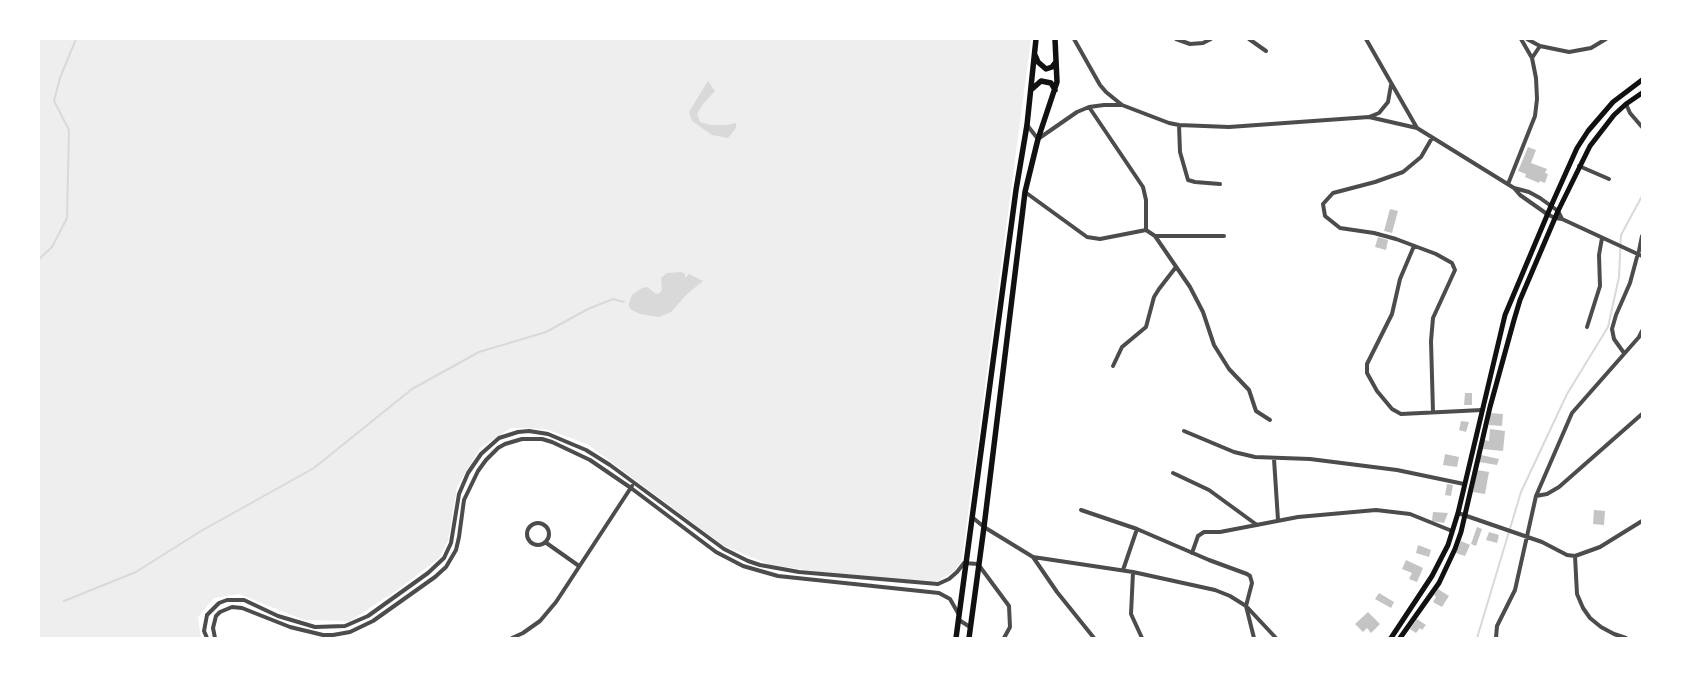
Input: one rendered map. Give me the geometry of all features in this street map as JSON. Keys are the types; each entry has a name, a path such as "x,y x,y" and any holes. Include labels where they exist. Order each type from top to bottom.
{"main road":[{"path":"956,638 1016,190 1032,90 1036,39"},
{"path":"969,638 1025,192 1038,139 1057,82 1055,39"},
{"path":"1034,51 1042,67 1050,68 1056,62"},
{"path":"1391,638 1432,576 1452,531 1458,513 1505,315 1547,214 1577,148 1588,131 1613,102 1642,80"},
{"path":"1032,90 1042,81 1051,83 1055,90"},
{"path":"1400,638 1431,596 1446,569 1461,532 1490,408 1514,320 1558,211 1590,146 1603,128 1626,104 1642,92"}],"street":[{"path":"1074,39 1100,84 1122,106"},
{"path":"1176,39 1190,44 1203,43 1211,39"},
{"path":"1249,39 1266,51"},
{"path":"1366,39 1417,128"},
{"path":"1508,184 1535,116 1537,99 1536,78 1532,58 1521,39"},
{"path":"1527,39 1540,46 1569,52 1591,48 1606,39"},
{"path":"1532,58 1540,46"},
{"path":"1369,117 1379,113 1388,102 1391,84"},
{"path":"1626,104 1630,113 1642,127"},
{"path":"1027,125 1038,139 1077,112 1089,107 1104,105 1122,106 1179,125 1229,126 1369,117 1417,128 1508,184 1547,214 1562,219 1640,257 1612,329 1614,339 1624,353"},
{"path":"1089,107 1143,187 1146,200 1146,230"},
{"path":"1179,125 1180,152 1188,180 1220,184"},
{"path":"1432,138 1420,157 1402,172 1375,182 1333,193 1323,204 1325,216 1340,228 1374,233 1396,239 1436,254 1452,263 1455,270 1433,318 1431,341 1433,412"},
{"path":"1579,166 1609,179"},
{"path":"1514,188 1529,192 1551,206 1558,211 1562,219"},
{"path":"1025,192 1087,237 1100,239 1146,230 1156,236 1203,312 1214,345 1229,369 1249,390 1256,411 1270,420"},
{"path":"1156,236 1224,236"},
{"path":"1639,251 1642,236"},
{"path":"1587,328 1600,286 1599,255 1602,238"},
{"path":"1414,246 1400,280 1392,314 1366,364 1366,373 1377,391 1392,409 1401,414 1482,410"},
{"path":"1113,366 1122,347 1146,327 1158,289 1176,267"},
{"path":"1496,638 1497,626 1515,590 1536,496 1572,413 1639,337 1642,331"},
{"path":"1536,496 1547,494 1559,488 1642,414"},
{"path":"207,638 204,630 207,615 219,603 227,600 244,600 278,616 315,627 345,626 368,616 436,567 444,558 452,542 458,494 480,454 499,438 528,431 562,438 592,453 724,549 748,561 772,568 799,572 938,584 949,579 966,562 978,564 1010,606 1010,626 1004,638"},
{"path":"1184,431 1234,452 1255,457 1310,459 1397,470 1464,484"},
{"path":"215,638 213,628 216,616 232,607 249,610 279,623 313,633 333,635 350,632 373,621 441,572 450,562 456,550 466,493 486,460 505,444 522,439 542,439 552,442 590,460 724,557 743,566 768,574 799,579 940,593 950,599 955,605 959,620 970,627"},
{"path":"1274,458 1278,520"},
{"path":"1173,473 1209,490 1257,525"},
{"path":"512,638 540,621 556,602 634,482"},
{"path":"1081,510 1137,529 1250,576 1252,583 1246,606 1254,638"},
{"path":"1192,553 1198,536 1201,534 1278,520 1376,510 1410,514 1452,531"},
{"path":"1458,513 1514,534 1542,542 1567,555 1574,556 1600,547 1642,521"},
{"path":"972,517 984,527 1033,557 1123,570 1216,590 1246,606 1276,638"},
{"path":"537,523 546,527 549,533 545,542 538,545 529,540 527,533 530,526 537,523"},
{"path":"1123,570 1137,529"},
{"path":"707,544 711,539"},
{"path":"545,542 579,566"},
{"path":"1574,556 1577,594 1583,608 1590,618 1601,627 1626,638"},
{"path":"1033,557 1057,592 1094,638"},
{"path":"436,567 441,572"},
{"path":"799,572 799,579"},
{"path":"1133,572 1131,614 1142,638"},
{"path":"859,585 860,577"}],"shaded area":[{"path":"39,39 1031,39 962,560 954,571 938,581 858,577 771,565 724,546 587,444 546,429 511,428 480,448 457,487 448,541 439,558 400,588 350,621 304,620 239,594 214,598 198,617 201,638 39,638"},
{"path":"708,81 715,91 697,114 700,122 711,125 736,123 736,128 728,138 712,135 692,121 689,112"},
{"path":"682,272 685,274 685,278 689,274 703,281 687,294 671,312 659,317 640,314 629,307 632,295 642,288 647,287 656,294 660,293 662,290 661,278 667,273"}],"building":[{"path":"1528,147 1536,150 1531,163 1547,169 1545,173 1548,174 1545,183 1540,181 1539,183 1525,177 1526,174 1518,171"},
{"path":"1390,209 1398,211 1392,233 1384,231"},
{"path":"1378,237 1388,240 1386,250 1375,247"},
{"path":"1465,393 1472,393 1472,405 1464,405"},
{"path":"1490,413 1503,414 1502,426 1489,425"},
{"path":"1461,421 1469,422 1466,432 1459,430"},
{"path":"1490,429 1505,431 1503,451 1483,449 1484,440 1489,441"},
{"path":"1445,454 1459,457 1457,467 1443,465"},
{"path":"1481,455 1499,459 1497,465 1479,462"},
{"path":"1477,470 1489,472 1485,494 1473,492"},
{"path":"1447,484 1453,485 1451,496 1445,495"},
{"path":"1594,510 1605,511 1604,525 1593,524"},
{"path":"1433,512 1448,513 1444,523 1432,521"},
{"path":"1477,527 1482,529 1476,546 1471,544"},
{"path":"1489,532 1499,535 1497,543 1486,540"},
{"path":"1461,541 1470,545 1465,556 1456,553"},
{"path":"1418,545 1431,550 1429,557 1416,553"},
{"path":"1406,560 1423,568 1417,582 1409,579 1412,573 1402,569"},
{"path":"1438,589 1449,596 1442,607 1433,602 1436,597 1434,595"},
{"path":"1379,593 1394,602 1391,608 1375,599"},
{"path":"1368,612 1380,624 1371,633 1367,628 1363,632 1355,624"},
{"path":"1417,619 1426,625 1416,633 1410,629"}],"waterway":[{"path":"39,259 52,247 67,218 69,130 54,101 60,78 76,39"},
{"path":"1477,638 1521,492 1567,394 1608,327 1619,277 1621,235 1642,196"},
{"path":"64,601 136,572 201,531 314,468 412,389 479,352 546,332 588,309 613,299 624,302"}]}
